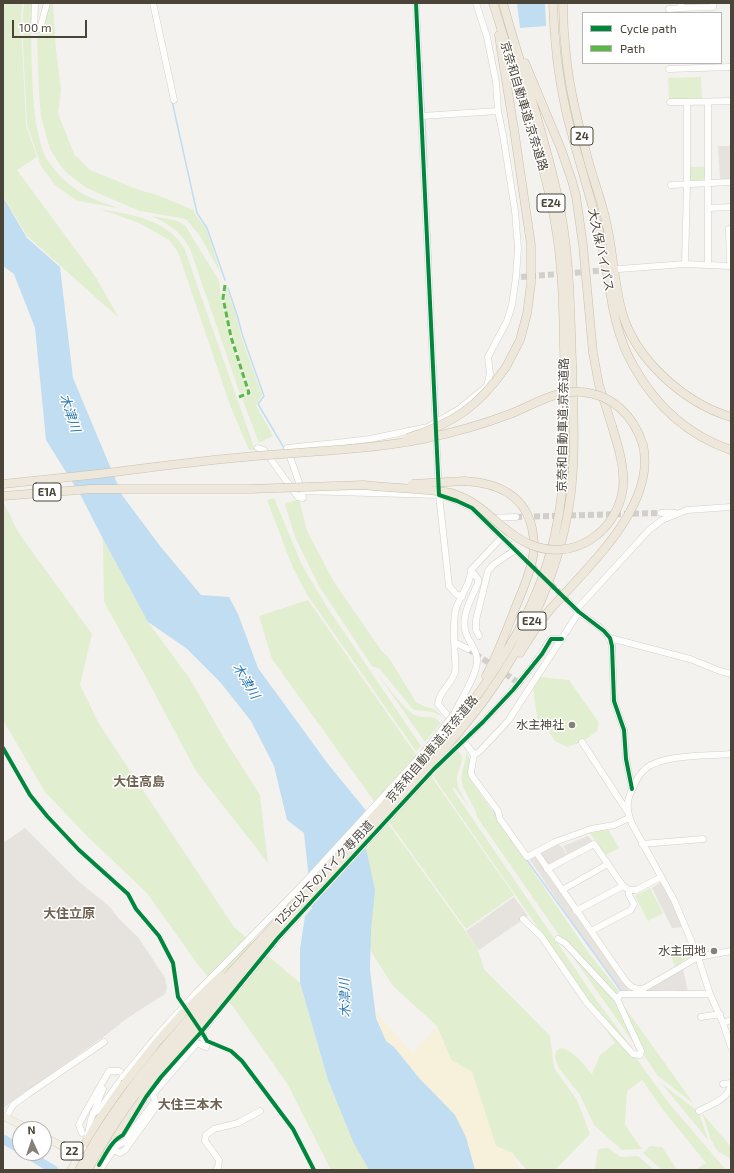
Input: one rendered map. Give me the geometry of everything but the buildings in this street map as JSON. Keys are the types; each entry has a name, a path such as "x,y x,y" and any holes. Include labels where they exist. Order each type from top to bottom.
{"highway":[{"name":"京奈和自動車道;京奈道路","path":"494,3 541,162 555,223 562,281 569,410"},
{"name":"京奈和自動車道;京奈道路","path":"79,1170 99,1134 114,1112 160,1052 289,909 467,723 486,698 521,642 534,616 551,575 568,512 572,477 569,455 569,281 563,222 548,159 503,3"},
{"name":"大久保バイパス","path":"553,3 557,56 566,110 595,217 615,316 626,350 632,364 650,392 668,413 699,436 712,443 731,450"},
{"name":"大久保バイパス","path":"563,3 566,55 570,83 586,154 605,215 616,268 622,312 629,330 652,365 666,380 712,411 731,417"},
{"path":"302,453 374,445 399,440 442,426 460,415 482,398 493,386 506,367 520,340 527,314 531,284 531,245 516,137 500,49 498,18"},
{"path":"364,485 382,488 418,488 454,494 472,501 517,538 541,548 556,550 584,544 598,534 611,519 619,502 623,488 621,454 599,385 592,353 583,245 576,196 551,124 511,32"},
{"path":"302,453 381,446 425,439 473,427 557,394 582,392 605,398 622,409 635,425 644,445 645,473 640,493 632,509 604,548 547,613 507,673 486,698"},
{"name":"E1A","path":"3,484 269,455 302,453"},
{"name":"京奈和自動車道;京奈道路","path":"88,1170 120,1115 166,1056 266,946 432,758 454,716 494,672 527,613 544,572 550,554 560,511 569,455"},
{"path":"364,485 477,482 497,487 518,500 530,522 534,542 533,557 529,572 488,672 454,716"},
{"name":"E1A","path":"3,496 91,489 249,489 364,485"},
{"path":"86,1143 124,1080 183,1013 289,909"},
{"path":"116,1138 145,1096 210,1015 233,989 266,946"}],"main road":[{"name":"22","path":"52,1141 79,1154 99,1168"},
{"name":"22","path":"71,1170 79,1154"}],"street":[{"path":"35,3 34,30 37,30 41,25 47,3"},
{"path":"153,3 174,100"},
{"path":"416,3 439,495 449,586 462,598"},
{"path":"258,448 264,450 298,497 303,498 287,448 378,438 428,427 459,409 487,386 490,374 488,357 507,321 519,277 515,211 498,111 496,82 487,37 476,3"},
{"path":"669,9 681,6 713,7 713,3"},
{"path":"669,69 731,67"},
{"path":"670,102 731,101"},
{"path":"685,264 687,102"},
{"path":"708,102 708,265"},
{"path":"422,116 498,111"},
{"path":"671,186 731,182"},
{"path":"708,208 731,207"},
{"path":"616,268 644,264 648,266 685,264 731,266 729,228"},
{"path":"302,491 439,495 472,508 525,559"},
{"path":"474,755 480,751 508,721 562,639 578,611 649,530 662,520 687,510 731,507"},
{"path":"661,514 679,513"},
{"path":"483,518 516,517"},
{"path":"454,716 438,704 442,691 453,679 456,670 454,642 455,611 471,577 471,570 502,537"},
{"path":"480,636 476,630 476,620 488,572 493,565 515,550"},
{"name":"125cc以下のバイク専用道","path":"93,1113 99,1110 124,1080 162,1030 196,993 303,884 418,758 454,716 476,669 478,659 464,627 467,607 478,583 478,579 471,570"},
{"path":"569,602 604,631 610,638 612,646 614,701 624,730 626,759 632,789"},
{"name":"125cc以下のバイク専用道","path":"145,1096 203,1030 278,938 434,769 484,722 513,690 542,654 551,638 562,639"},
{"path":"610,638 690,659 731,674"},
{"path":"454,642 468,649"},
{"path":"522,685 528,690"},
{"path":"582,742 627,811 642,844 674,900 698,957 710,994 720,1014 731,1047"},
{"path":"466,744 474,755 471,772 472,776 498,811 500,819 527,857 555,842 591,829 614,825 629,818"},
{"path":"627,811 628,800 638,777 645,769 654,764 667,759 731,754"},
{"path":"642,844 704,839"},
{"path":"547,869 594,844 623,886 629,890 636,890 661,877"},
{"path":"536,852 628,985 636,989 642,989 698,957 731,951"},
{"path":"562,890 608,864"},
{"path":"576,911 623,886"},
{"path":"590,931 631,910 634,904 629,895 629,890"},
{"path":"523,919 541,936 587,1003 633,1054 640,1055 641,1051 617,998 565,943 558,938"},
{"path":"617,998 621,994 710,994"},
{"path":"701,1017 720,1014"},
{"path":"723,1023 731,1020"},
{"path":"99,1168 116,1146 124,1142 154,1098 197,1043 206,1047 207,1044 202,1037 203,1034"},
{"path":"4,1117 13,1105 104,1042"},
{"path":"82,1133 79,1125 81,1120 109,1071 119,1071 154,1098 156,1107 125,1150 120,1152 116,1151"},
{"path":"79,1154 86,1143 93,1113 112,1071"},
{"path":"699,1111 726,1096 731,1085 723,1084"},
{"path":"216,1170 219,1160 205,1141 206,1134 214,1129 238,1123 260,1111"},
{"path":"99,1168 116,1138"}],"shaded area":[{"path":"718,146 731,146 731,179 720,179"},
{"path":"25,828 77,880 110,907 118,918 138,937 165,978 167,988 165,994 126,1019 106,1035 3,1108 3,843"},
{"path":"588,836 593,842 568,856 563,846"},
{"path":"558,844 562,847 567,856 550,865 547,864 540,853"},
{"path":"536,856 629,990 623,992 589,947 530,860"},
{"path":"661,882 666,888 683,927 672,928 652,888"},
{"path":"514,897 528,916 479,950 466,931"},
{"path":"683,968 688,992 674,990 645,991"}],"green space":[{"path":"3,3 22,3 21,24 26,125 37,157 17,170 95,276 119,318 27,236 3,196"},
{"path":"24,3 32,3 32,81 36,123 44,154 49,163 74,188 90,197 118,208 76,200 55,185 41,166 27,124 22,26"},
{"path":"50,3 53,3 56,50 61,90 58,113 74,154 90,170 194,210 195,214 206,228 221,274 200,236 186,219 140,211 107,197 85,187 68,174 60,165 50,149 41,117 39,93 37,36 41,33"},
{"path":"701,77 702,99 669,99 668,78"},
{"path":"689,167 705,167 704,181 690,182"},
{"path":"100,209 136,216 159,225 170,232 185,250 255,450 249,450 230,405 178,252 169,240 139,223"},
{"path":"152,216 174,220 185,225 219,281 221,299 229,336 247,391 240,394 190,249 182,237 169,225"},
{"path":"226,286 237,318 241,336 262,395 256,405 273,436 259,443 242,398 252,394 238,355 230,325 225,298"},
{"path":"274,498 302,565 327,607 421,746 416,751 308,596 293,568 267,500"},
{"path":"299,499 307,531 334,582 381,650 389,658 416,702 434,709 443,717 433,712 414,710 380,669 372,666 319,586 295,537 285,504"},
{"path":"3,501 18,532 92,634 80,685 99,724 234,927 300,983 328,1080 354,1144 369,1170 331,1170 288,1085 237,1012 196,962 147,893 88,837 45,792 3,720"},
{"path":"103,539 148,622 190,679 225,740 260,795 268,863 196,771 104,602"},
{"path":"308,600 514,895 466,929 272,659 259,616"},
{"path":"377,673 410,712 422,717 434,718 441,723 425,742"},
{"path":"540,677 569,680 599,723 597,731 582,742 567,747 555,741 548,730 541,730 537,717 533,687"},
{"path":"458,751 461,754 462,761 457,777 458,786 472,811 454,787 453,790 595,998 632,1048 590,1003 433,776"},
{"path":"466,752 470,761 469,777 588,952 619,991 615,994 561,938 477,817 463,787 461,779"},
{"path":"387,822 477,947 484,969 550,1036 554,1068 577,1100 590,1134 555,1170 527,1170 513,1154 496,1146 472,1072 451,1060 437,1026 393,986 370,950 366,850"},
{"path":"608,829 619,848 606,855 590,833"},
{"path":"650,888 663,913 648,921 635,896"},
{"path":"688,944 692,954 675,967 669,950"},
{"path":"570,953 616,1000 638,1049"},
{"path":"621,1002 694,1104 658,1076 644,1056 645,1051"},
{"path":"591,1008 637,1059 667,1101 726,1170 695,1170 706,1163 664,1111 642,1080 627,1091 625,1125 642,1149 622,1150 594,1125 580,1095 559,1068 555,1058 556,1051 561,1048 566,1050 578,1058 592,1074 600,1055 615,1043"},
{"path":"661,1083 699,1113 708,1140"},
{"path":"702,1113 731,1147 731,1159 719,1152 713,1145 714,1143 711,1140"},
{"path":"650,1146 662,1147 677,1170 662,1170 643,1153"},
{"path":"608,1148 621,1157 638,1156 654,1170 595,1170 598,1149"}],"sand":[{"path":"375,1011 413,1053 437,1026 451,1060 472,1072 496,1146 513,1153 519,1170 475,1170 466,1137 394,1047 386,1041"}],"water":[{"path":"517,3 545,3 546,26 520,28"},
{"name":"木津川","path":"3,197 27,238 60,267 73,378 122,495 160,546 201,595 229,597 238,614 258,668 328,764 382,830 366,848 375,890 371,930 370,970 376,1018 386,1041 394,1047 419,1078 455,1115 466,1137 475,1170 369,1170 354,1144 328,1080 300,983 300,949 305,916 312,908 304,833 287,820 274,766 251,721 220,682 186,648 148,622 81,496 46,440 35,328 14,274 3,266"}],"waterway":[{"path":"422,63 424,111"},
{"path":"172,101 197,213 207,228 225,280"},
{"path":"425,117 427,167"},
{"path":"428,205 431,261"},
{"path":"228,288 242,334 264,396 258,404 284,448"},
{"path":"436,366 438,416"},
{"path":"615,645 615,659"},
{"path":"493,809 496,816"},
{"path":"526,859 622,992"},
{"path":"3,1139 12,1144"},
{"path":"39,1161 54,1170"}],"tunnel":[{"path":"521,277 609,270"},
{"path":"516,517 661,513"},
{"path":"525,559 569,602"},
{"path":"468,649 522,685"}],"marked path":[{"path":"225,285 223,298 231,337 249,393 239,397"}],"cycle path":[{"path":"416,3 439,495 472,508 579,612 604,631 610,638 612,646 614,701 624,730 626,759 632,789"},
{"path":"99,1165 112,1144 123,1135 146,1097 161,1077 203,1030 278,938 434,769 483,722 513,690 542,654 551,639 562,639"},
{"path":"3,748 30,795 47,816 79,850 128,894 136,909 159,936 173,963 178,997 207,1041 231,1051 242,1061 293,1129 314,1170"}],"place":[{"name":"水主神社","path":"572,725"},
{"name":"水主団地","path":"714,951"}],"district":[{"name":"大住高島","path":"139,782"},
{"name":"大住立原","path":"69,914"},
{"name":"大住三本木","path":"190,1105"}]}
